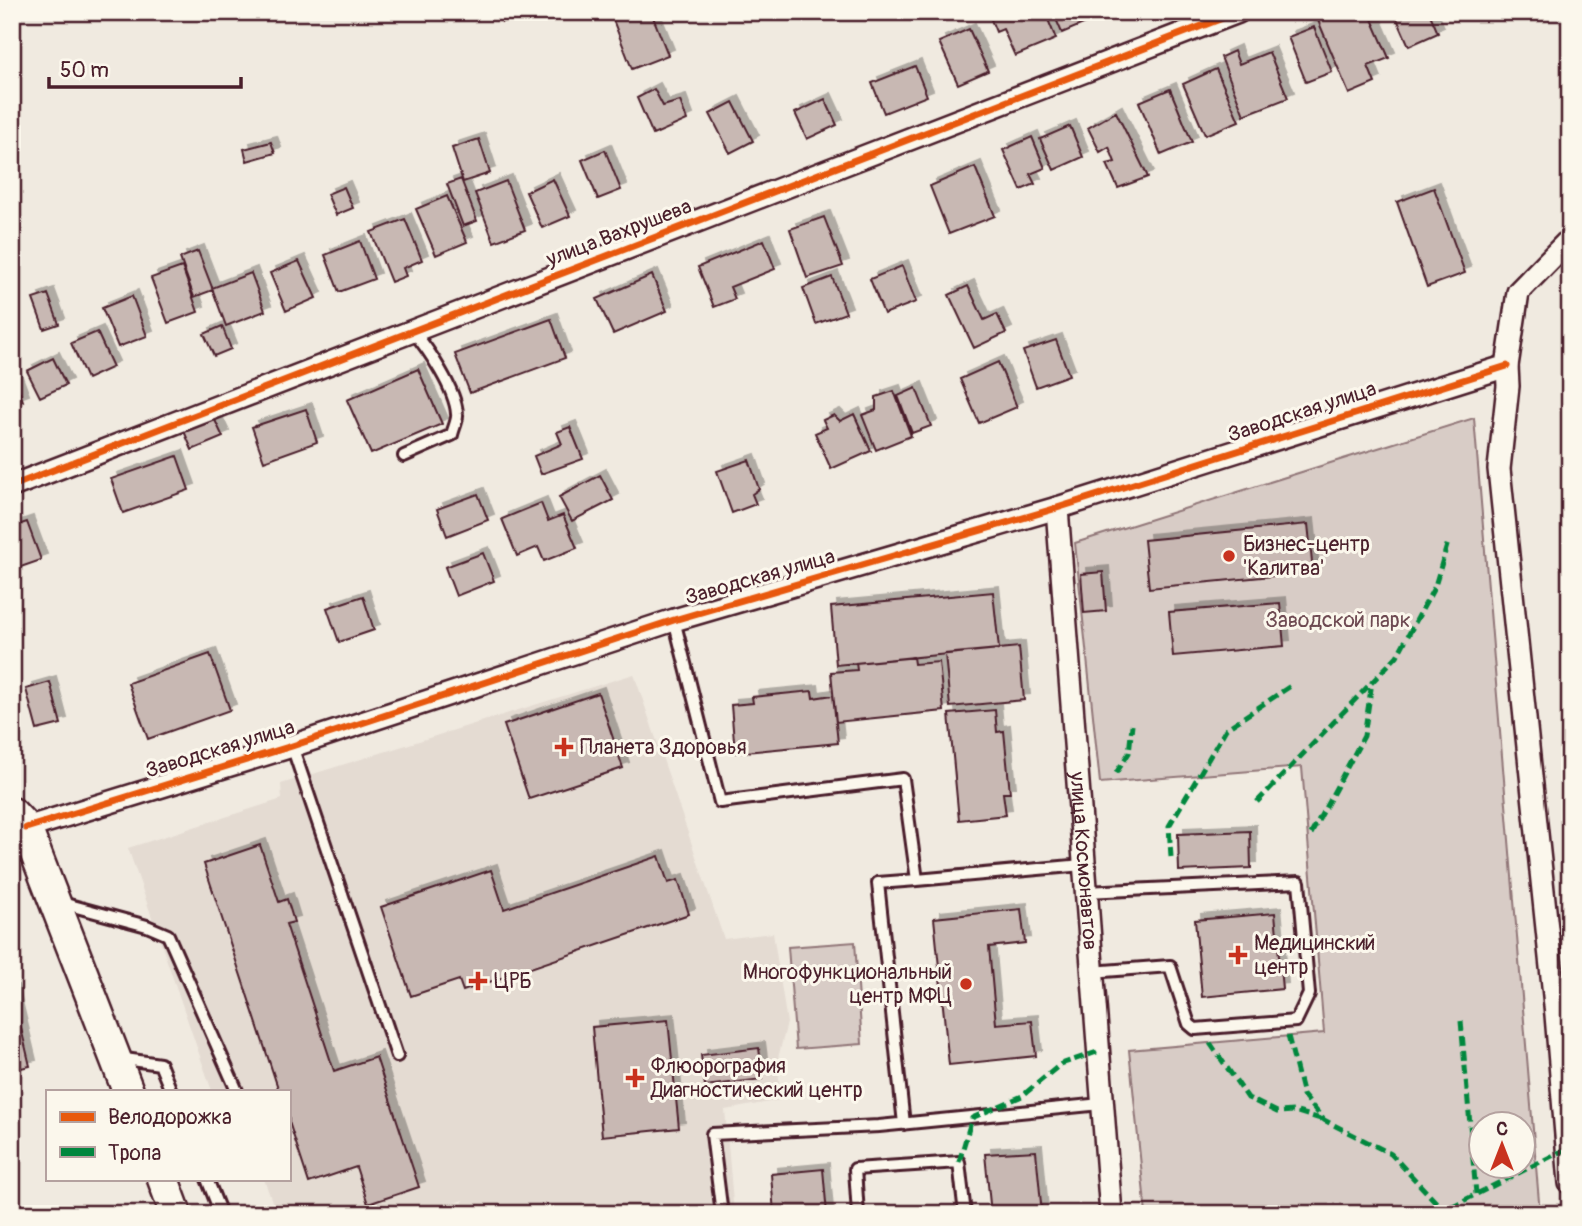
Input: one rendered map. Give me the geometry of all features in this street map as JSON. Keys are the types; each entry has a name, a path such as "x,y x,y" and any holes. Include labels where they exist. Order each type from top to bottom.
{"street":[{"name":"улица Вахрушева","path":"12,486 1238,12"},
{"path":"1570,241 1518,292 1507,366 1508,386 1500,469 1556,1015 1570,1183"},
{"name":"Заводская улица","path":"17,824 292,746 674,620 1057,508 1507,366"},
{"name":"улица Космонавтов","path":"1057,508 1111,1214"},
{"path":"17,824 55,902 128,1090"},
{"path":"163,1180 176,1214"}],"lane":[{"path":"404,456 452,435 458,415 432,355 413,331"},
{"path":"674,620 720,802 903,779 917,880"},
{"path":"292,746 397,1056"},
{"path":"904,1124 878,883 1083,865"},
{"path":"1085,892 1299,882 1309,994 1296,1020 1195,1030 1189,1024 1170,966 1091,972"},
{"path":"55,902 147,926 169,935 237,1090"},
{"path":"115,1057 160,1064 171,1090"},
{"path":"722,1214 712,1134 904,1124 1101,1104"},
{"path":"858,1214 855,1169 959,1162 965,1214"},
{"path":"207,1180 221,1214"}],"shaded area":[{"name":"ЦРБ","path":"634,674 724,939 773,933 787,1023 778,1058 780,1100 725,1110 734,1214 462,1214 463,1200 422,1214 282,1214 273,1204 264,1180 290,1180 290,1090 212,1090 128,848 282,799 281,784"}],"green space":[{"name":"Заводской парк","path":"1474,418 1531,1110 1466,1110 1466,1180 1536,1180 1536,1166 1540,1214 1146,1214 1129,1050 1324,1033 1302,767 1100,783 1075,543"},
{"path":"855,942 862,1044 796,1049 788,947"}],"building":[{"path":"497,12 519,12 519,15 502,22"},
{"path":"610,12 651,12 668,55 632,69"},
{"path":"988,12 1045,12 1056,39 1015,56 1003,29 996,32"},
{"path":"1053,12 1090,12 1093,20 1062,33"},
{"path":"1331,12 1369,12 1389,58 1368,66 1375,83 1349,94 1317,18"},
{"path":"1394,12 1429,12 1438,33 1409,46"},
{"path":"1314,27 1332,72 1306,82 1288,37"},
{"path":"969,29 988,71 958,84 939,42"},
{"path":"1234,51 1239,64 1269,52 1288,98 1244,115 1221,57"},
{"path":"915,66 927,96 884,113 872,83"},
{"path":"1216,69 1239,121 1205,135 1183,84"},
{"path":"654,89 663,106 680,101 687,120 653,135 637,98"},
{"path":"1170,89 1192,142 1161,155 1139,102"},
{"path":"825,99 837,125 807,139 795,113"},
{"path":"733,102 753,141 730,153 710,114"},
{"path":"1116,112 1148,177 1118,188 1107,164 1115,162 1109,147 1100,152 1088,128"},
{"path":"1070,126 1083,157 1054,170 1040,139"},
{"path":"1032,137 1045,168 1030,174 1035,184 1021,190 1003,150"},
{"path":"479,139 490,173 463,182 452,148"},
{"path":"271,142 275,153 247,161 244,149"},
{"path":"605,150 621,190 598,199 582,160"},
{"path":"975,167 995,216 949,234 930,186"},
{"path":"461,179 477,221 463,226 447,184"},
{"path":"553,179 570,216 542,228 526,192"},
{"path":"506,181 525,230 494,242 475,193"},
{"path":"344,187 353,208 336,215 327,194"},
{"path":"1434,188 1465,273 1427,287 1397,202"},
{"path":"447,196 467,242 436,255 416,209"},
{"path":"824,217 843,266 807,278 790,229"},
{"path":"405,219 422,260 403,268 406,276 391,282 371,232"},
{"path":"764,240 775,269 730,287 735,299 714,307 698,267"},
{"path":"360,241 374,279 339,292 325,255"},
{"path":"198,251 213,290 194,297 180,258"},
{"path":"299,261 316,298 286,311 270,273"},
{"path":"902,266 916,302 884,314 870,279"},
{"path":"182,267 198,312 168,323 151,278"},
{"path":"251,273 265,311 226,326 212,288"},
{"path":"652,275 667,311 613,334 597,299"},
{"path":"832,277 846,313 816,324 803,288"},
{"path":"968,286 984,320 997,314 1006,333 974,348 949,295"},
{"path":"48,294 59,324 44,329 33,299"},
{"path":"132,296 147,336 118,347 102,308"},
{"path":"551,319 565,358 470,393 455,354"},
{"path":"222,326 231,349 214,356 204,334"},
{"path":"97,332 113,367 87,379 71,343"},
{"path":"1056,340 1069,375 1036,387 1023,351"},
{"path":"53,358 66,385 40,397 27,371"},
{"path":"998,362 1017,407 979,423 960,379"},
{"path":"418,369 442,424 371,454 347,400"},
{"path":"14,377 23,401 12,405 12,378"},
{"path":"916,388 931,426 912,433 898,396"},
{"path":"894,391 911,436 876,450 862,415 876,410 876,397"},
{"path":"306,409 317,442 264,461 252,427"},
{"path":"854,414 871,451 831,469 815,433 827,428 823,420 834,415 840,421"},
{"path":"214,418 223,437 192,450 184,431"},
{"path":"570,427 583,459 541,474 534,456 562,444 557,432"},
{"path":"177,456 189,490 123,513 111,479"},
{"path":"749,460 759,489 752,494 756,504 732,513 717,471"},
{"path":"600,475 613,500 572,521 559,497"},
{"path":"478,494 488,520 447,536 437,509"},
{"path":"541,503 548,521 563,515 577,548 544,561 538,547 517,556 502,519"},
{"path":"27,522 41,560 12,570 12,527"},
{"name":"Бизнес-центр 'Калитва'","path":"1308,524 1313,572 1149,588 1144,540"},
{"path":"483,553 494,581 456,596 445,567"},
{"path":"1103,572 1106,611 1084,613 1081,574"},
{"path":"993,592 999,649 836,665 831,607"},
{"path":"363,596 374,630 339,642 327,608"},
{"path":"1280,603 1284,646 1173,656 1169,612"},
{"path":"1019,647 1024,700 950,707 945,654"},
{"path":"210,654 230,710 148,739 128,683"},
{"path":"913,657 914,664 939,662 944,711 836,722 831,672 857,670 856,663"},
{"path":"50,682 61,724 37,730 26,689"},
{"path":"812,691 813,698 833,695 838,743 735,753 731,705 753,703 752,697"},
{"name":"Планета Здоровья","path":"598,693 623,768 529,799 504,725"},
{"path":"995,710 997,732 1004,731 1010,793 1003,793 1006,815 959,820 949,714"},
{"path":"1250,831 1251,868 1179,871 1178,834"},
{"path":"260,845 279,902 287,899 294,922 286,924 334,1071 376,1057 419,1187 368,1204 356,1167 309,1183 290,1125 290,1090 279,1090 204,864"},
{"path":"659,856 668,883 678,880 689,914 463,991 459,980 411,996 381,907 491,870 504,909"},
{"name":"Многофункциональный центр МФЦ","path":"1021,909 1025,943 989,947 996,1024 1032,1021 1036,1056 949,1065 934,918"},
{"name":"Медицинский центр","path":"1275,913 1282,989 1202,997 1195,920"},
{"path":"12,990 30,1066 12,1070"},
{"name":"Флюорография Диагностический центр","path":"668,1020 679,1128 602,1136 592,1027"},
{"path":"759,1048 763,1079 705,1086 701,1055"},
{"path":"1036,1151 1042,1214 991,1214 985,1154"},
{"path":"823,1169 827,1214 774,1214 771,1174"}],"marked path":[{"path":"1257,802 1397,656 1435,586 1448,542"},
{"path":"1311,834 1364,736 1372,682"},
{"path":"1171,857 1169,826 1226,729 1292,685"},
{"path":"1116,773 1129,753 1132,725"},
{"path":"1461,1021 1476,1194"},
{"path":"1288,1036 1303,1095 1324,1120 1391,1154 1447,1214"},
{"path":"1210,1043 1248,1098 1277,1112 1294,1111 1324,1120"},
{"path":"959,1162 972,1118 1022,1096 1061,1064 1097,1052"},
{"path":"1437,1214 1570,1147"}],"cycle path":[{"path":"12,486 1238,12"},
{"path":"26,828 292,746 674,620 1057,508 1507,366"}],"place":[{"name":"Бизнес-центр 'Калитва'","path":"1229,556"},
{"name":"Планета Здоровья","path":"564,747"},
{"name":"Медицинский центр","path":"1238,955"},
{"name":"ЦРБ","path":"478,981"},
{"name":"Многофункциональный центр МФЦ","path":"966,984"},
{"name":"Флюорография Диагностический центр","path":"635,1078"}]}
